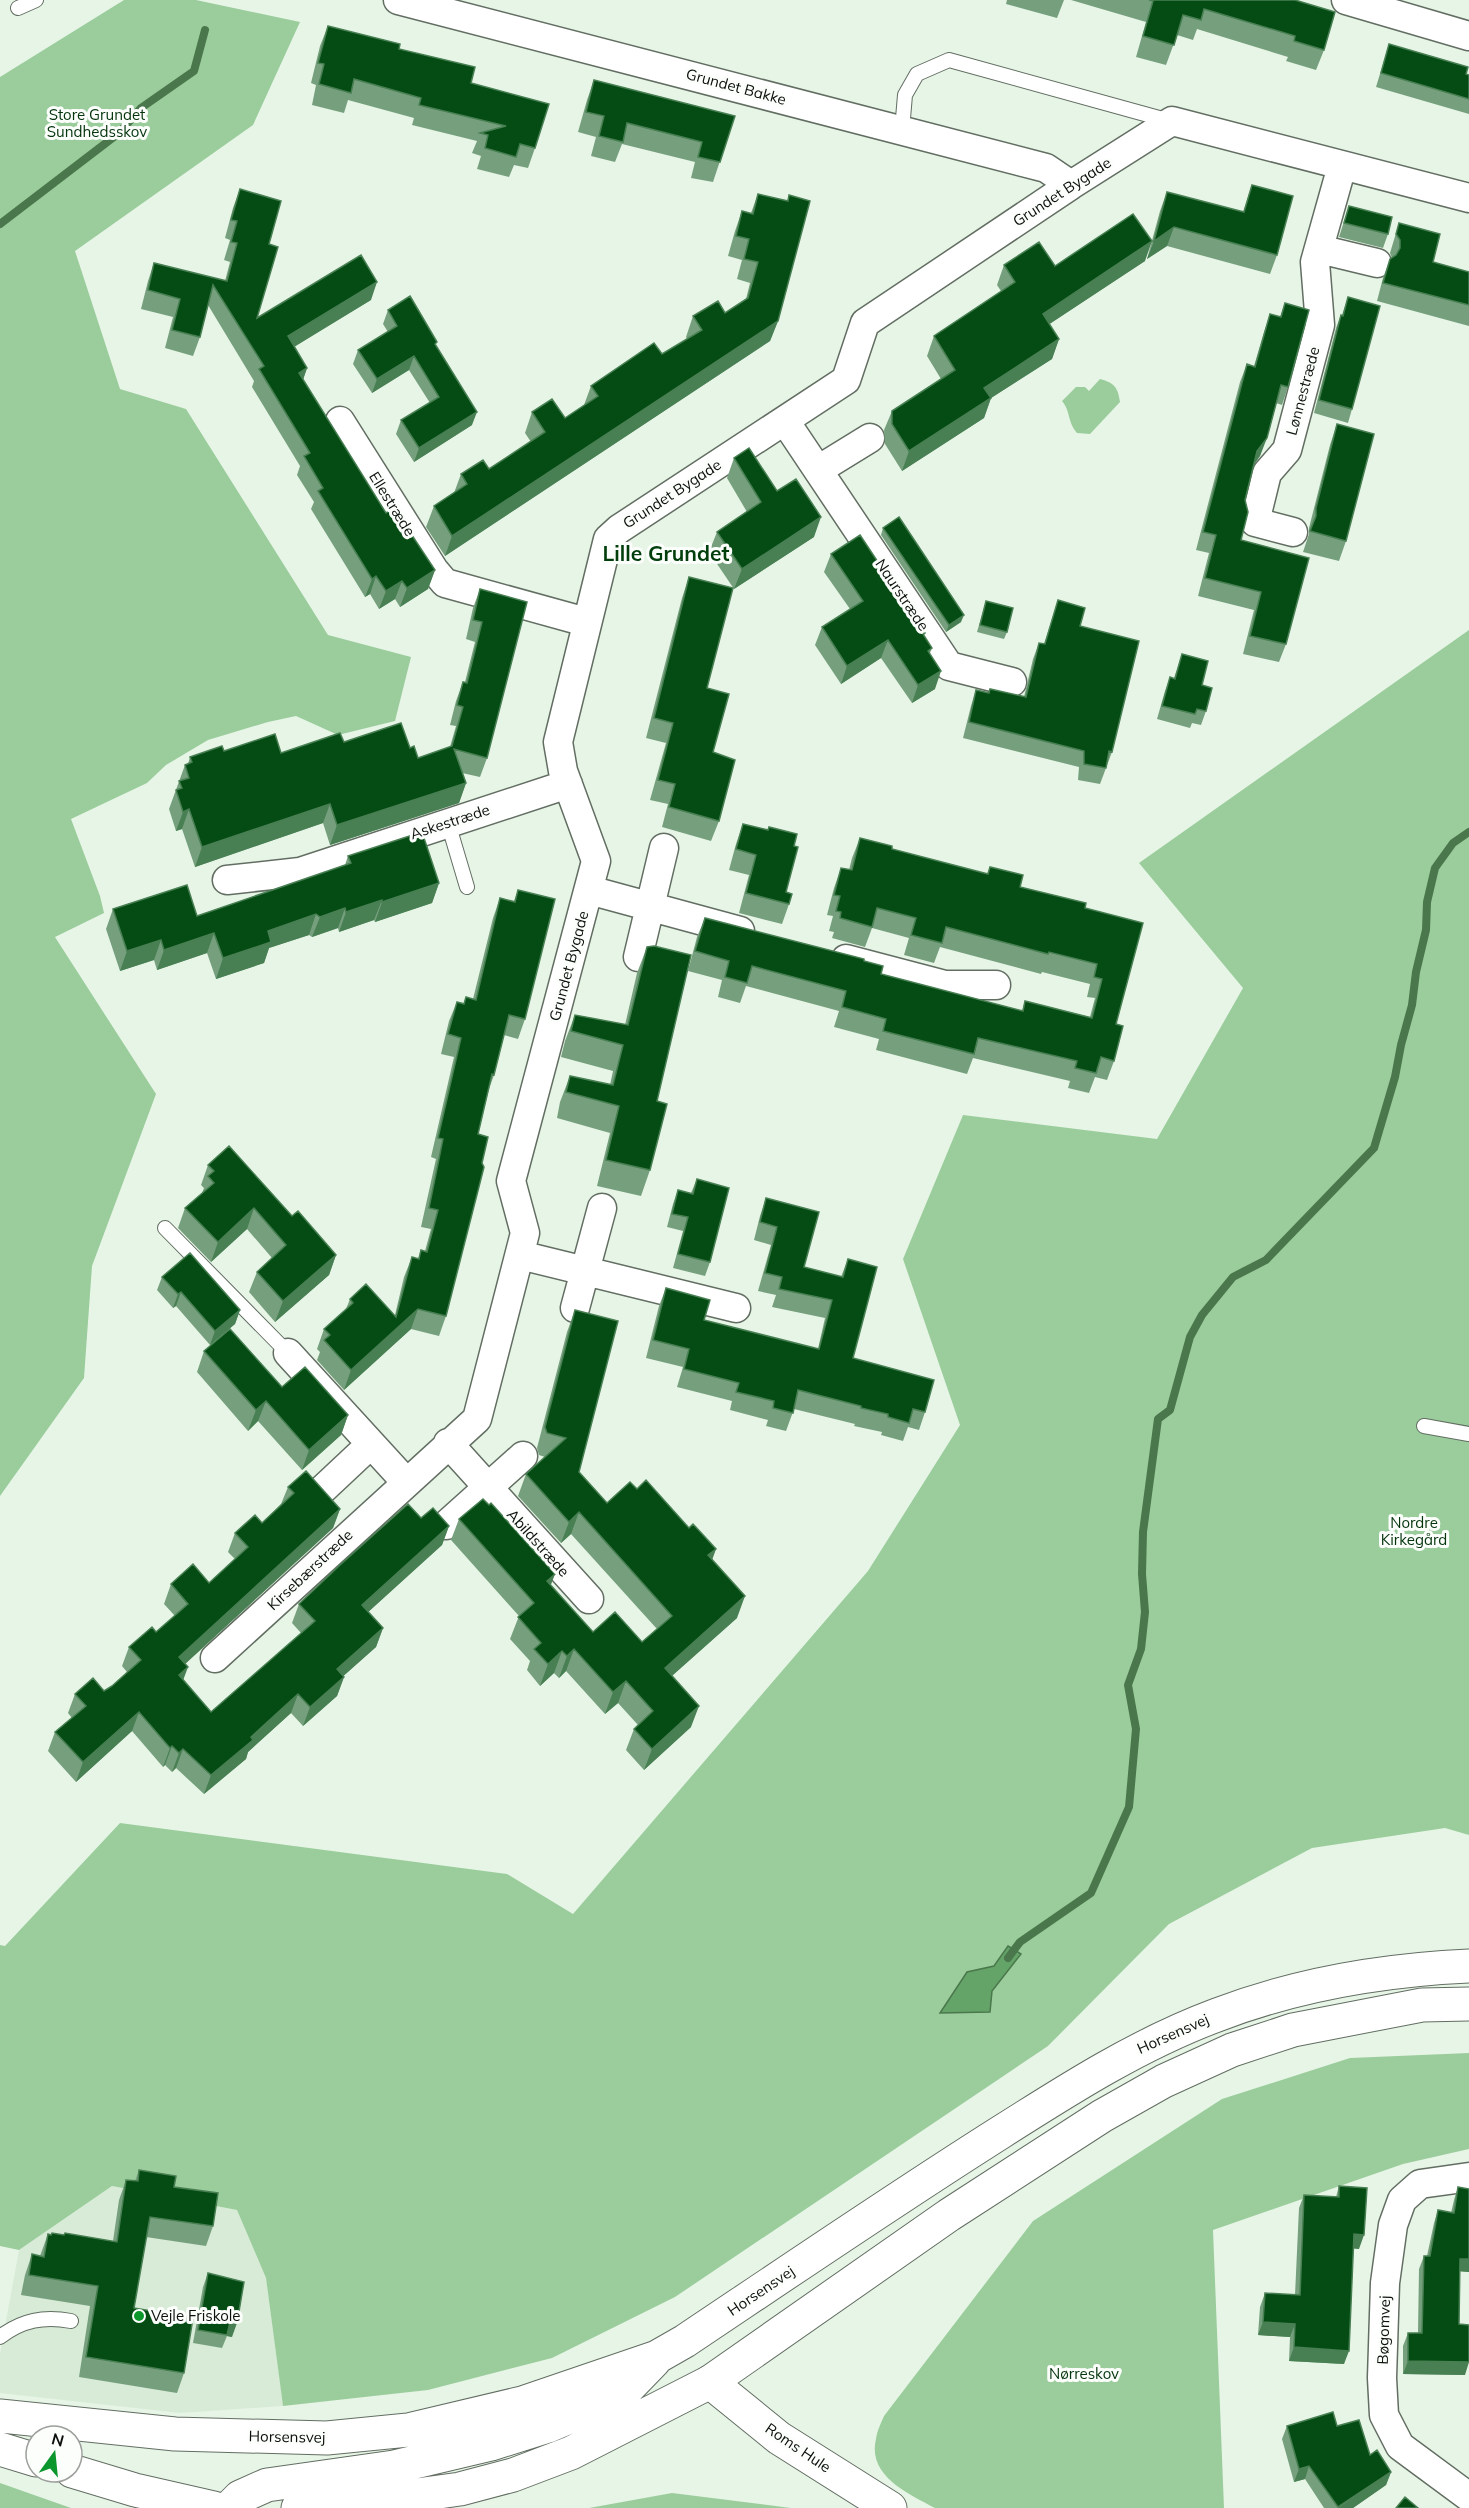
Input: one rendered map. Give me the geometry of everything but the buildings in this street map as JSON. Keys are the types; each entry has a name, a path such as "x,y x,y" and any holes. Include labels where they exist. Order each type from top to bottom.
{"main road":[{"name":"Horsensvej","path":"0,2416 175,2434 327,2438 408,2430 522,2403 657,2357 685,2341 924,2181 1075,2085 1147,2044 1217,2014 1284,1993 1347,1978 1417,1969 1469,1966"},
{"path":"298,2508 460,2489 513,2475 571,2453 710,2382 949,2215 1102,2116 1164,2080 1232,2050 1293,2030 1422,2005 1469,2004"},
{"path":"228,2508 240,2497 267,2486 394,2467 490,2444 548,2426 621,2395 657,2357"},
{"name":"Roms Hule","path":"710,2382 779,2438 891,2508"},
{"path":"0,2449 24,2456"},
{"path":"84,2475 135,2490 214,2508"}],"street":[{"name":"Grundet Bakke","path":"398,0 1046,168 1071,185"},
{"path":"1352,1 1469,36"},
{"path":"1172,121 1469,198"},
{"name":"Grundet Bygade","path":"406,1482 477,1419 525,1233 511,1181 596,861 568,784 558,742 608,539 619,529 846,380 866,322 1071,185 1172,121"},
{"name":"Lønnestræde","path":"1293,532 1255,522 1267,473 1287,450 1320,325 1315,262 1342,166"},
{"path":"1319,249 1377,263"},
{"name":"Ellestræde","path":"340,421 434,570 445,583 586,622"},
{"name":"Naurstræde","path":"785,421 949,666 1012,682"},
{"path":"818,470 870,438"},
{"name":"Askestræde","path":"227,880 300,873 568,784"},
{"path":"638,957 664,848"},
{"path":"589,890 764,937"},
{"path":"820,952 945,985 996,985"},
{"path":"575,1308 602,1208"},
{"path":"520,1255 736,1308"},
{"path":"288,1353 406,1482"},
{"name":"Abildstræde","path":"448,1443 589,1599"},
{"path":"323,1489 371,1444"},
{"path":"446,1525 523,1456"},
{"name":"Kirsebærstræde","path":"215,1658 406,1482"},
{"name":"Bøgomvej","path":"1469,2177 1420,2184 1402,2200 1393,2224 1385,2283 1382,2379 1384,2415 1400,2446 1469,2497"}],"lane":[{"path":"18,8 36,0"},
{"path":"902,130 905,95 917,74 949,60 1172,121"},
{"path":"448,822 467,887"},
{"path":"165,1228 288,1353"},
{"path":"1424,1426 1469,1434"},
{"path":"0,2337 26,2322 49,2317 71,2320"}],"shaded area":[{"path":"1008,1946 1021,1954 992,1991 990,2012 940,2013 967,1972 994,1966"},
{"name":"Vejle Friskole","path":"112,2186 237,2210 266,2278 283,2406 180,2413 0,2393 0,2354 19,2250"}],"green space":[{"name":"Store Grundet Sundhedsskov","path":"124,0 196,0 300,22 253,125 75,251 120,389 186,409 328,635 411,657 395,721 338,735 296,716 208,740 166,765 147,783 71,819 100,896 104,913 55,937 156,1094 92,1266 84,1378 0,1496 0,77"},
{"path":"1100,379 1115,387 1120,402 1090,434 1077,433 1062,401 1076,387 1085,387 1089,391"},
{"name":"Nordre Kirkegård","path":"1469,630 1469,1835 1445,1828 1312,1848 1169,1924 1048,2046 675,2297 552,2358 428,2390 283,2406 266,2278 237,2210 112,2186 19,2250 0,2246 0,1945 5,1946 120,1823 507,1874 573,1914 868,1571 960,1425 903,1259 963,1115 1157,1139 1243,988 1139,863"},
{"name":"Nørreskov","path":"1469,2053 1469,2149 1403,2164 1213,2230 1224,2508 935,2508 903,2490 884,2473 875,2452 877,2433 884,2416 1033,2221 1222,2099 1350,2058"},
{"path":"0,2483 71,2508 0,2508"},
{"path":"672,2493 791,2508 589,2508"}],"waterway":[{"path":"0,224 119,133 141,108 194,71 205,30"},
{"path":"1008,1958 1020,1942 1091,1893 1129,1807 1136,1729 1128,1685 1141,1649 1145,1612 1142,1574 1143,1532 1158,1419 1170,1410 1190,1337 1202,1315 1233,1277 1266,1260 1374,1148 1395,1077 1412,1005 1416,972 1426,930 1427,902 1435,868 1453,843 1469,832"}],"place":[{"name":"Vejle Friskole","path":"139,2316"}],"district":[{"name":"Lille Grundet","path":"666,554"}]}
